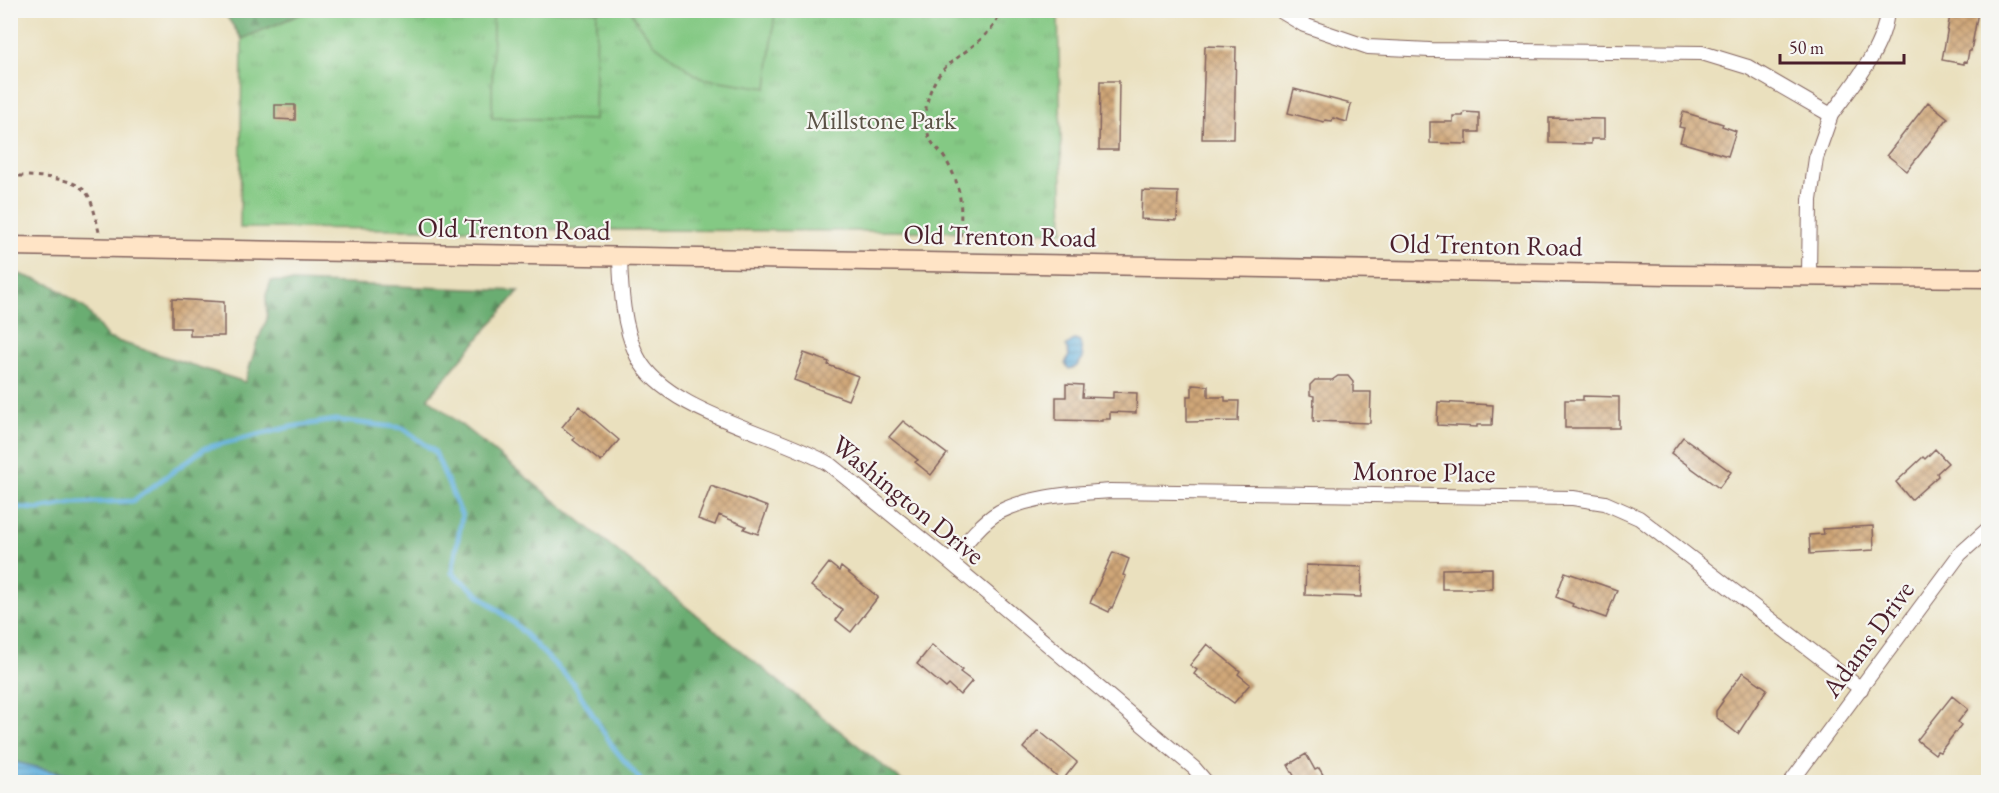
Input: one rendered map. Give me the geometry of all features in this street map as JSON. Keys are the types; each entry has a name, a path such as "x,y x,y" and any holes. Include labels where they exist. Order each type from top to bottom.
{"main road":[{"name":"Old Trenton Road","path":"10,246 620,258 1989,279"}],"street":[{"path":"1279,10 1304,25 1368,47 1430,51 1702,53 1748,67 1831,115"},
{"path":"1809,275 1810,200 1816,158 1831,115 1870,60 1887,20 1887,10"},
{"name":"Washington Drive","path":"620,258 627,329 638,358 662,387 689,405 809,452 829,464 950,562 1194,768 1206,783"},
{"name":"Monroe Place","path":"950,562 970,537 998,512 1046,496 1110,491 1573,498 1605,503 1639,518 1861,689"},
{"name":"Adams Drive","path":"1791,783 1960,554 1989,529"}],"path":[{"path":"960,237 962,205 957,182 942,154 929,138 925,116 929,93 937,76 991,29 1004,10"},
{"path":"10,176 44,177 70,182 87,193 104,248"}],"green space":[{"path":"223,11 308,11 242,39"},
{"name":"Millstone Park","path":"308,11 1058,11 1063,232 240,228 242,39"},
{"path":"493,11 597,11 595,120 492,118"},
{"path":"631,11 775,11 767,88 700,78 653,43"},
{"path":"10,271 52,285 86,309 108,338 245,382 257,342 267,319 266,295 271,281 519,291 428,398 903,782 97,782 11,761"}],"water":[{"path":"1075,339 1080,341 1083,358 1076,367 1069,369 1065,364 1069,355 1066,346"},
{"path":"11,761 97,782 11,782"}],"building":[{"path":"1951,10 1978,12 1971,51 1964,64 1942,60"},
{"path":"1205,46 1236,47 1234,139 1202,139"},
{"path":"1100,81 1119,81 1118,150 1099,150"},
{"path":"1294,89 1351,104 1347,122 1333,118 1332,121 1325,120 1324,122 1288,113"},
{"path":"1928,102 1948,118 1907,171 1887,155"},
{"path":"275,105 295,105 295,120 275,119"},
{"path":"1464,112 1479,113 1479,132 1467,132 1467,144 1430,143 1430,122 1453,122 1453,116 1463,116"},
{"path":"1683,112 1723,124 1722,126 1736,131 1728,156 1680,142 1684,128 1679,127"},
{"path":"1549,118 1604,119 1604,139 1591,139 1591,144 1549,143"},
{"path":"1142,191 1178,192 1177,221 1141,219"},
{"path":"172,299 224,302 224,336 190,336 190,328 172,328"},
{"path":"804,353 858,376 848,400 794,380"},
{"path":"1338,376 1348,376 1353,382 1353,392 1371,392 1370,423 1313,421 1314,396 1310,395 1310,385 1315,380 1332,380"},
{"path":"1066,384 1083,385 1082,397 1113,398 1113,392 1137,393 1136,413 1110,412 1110,419 1102,419 1102,421 1056,420 1056,397 1066,397"},
{"path":"1192,385 1208,386 1208,397 1225,397 1225,401 1239,401 1238,421 1187,422 1187,396 1192,396"},
{"path":"1583,396 1619,397 1619,428 1565,428 1565,400 1583,400"},
{"path":"1438,402 1493,405 1492,425 1477,425 1477,427 1437,425"},
{"path":"579,406 619,440 601,462 573,440 575,438 562,427"},
{"path":"903,421 947,454 931,475 915,462 918,460 889,437"},
{"path":"1683,437 1731,472 1719,488 1671,453"},
{"path":"1935,449 1948,463 1937,473 1938,476 1911,500 1896,482"},
{"path":"711,486 768,507 758,534 744,529 746,526 719,515 715,525 698,519"},
{"path":"1873,526 1874,550 1810,554 1809,535 1824,534 1823,529"},
{"path":"1113,552 1129,559 1123,575 1126,576 1109,612 1090,603"},
{"path":"829,563 839,571 841,567 878,597 851,632 836,620 843,610 811,586"},
{"path":"1306,565 1362,567 1361,597 1305,595"},
{"path":"1492,568 1492,589 1442,589 1442,569"},
{"path":"1565,572 1617,590 1606,618 1572,606 1573,604 1556,597"},
{"path":"1207,644 1240,671 1238,674 1250,684 1234,703 1194,674 1197,670 1190,665"},
{"path":"932,645 972,681 960,695 949,685 946,688 917,664"},
{"path":"1743,672 1767,689 1738,734 1716,717 1716,711"},
{"path":"1952,696 1968,709 1958,722 1961,725 1940,752 1937,751 1935,754 1917,740"},
{"path":"1038,730 1077,762 1062,781 1023,748"},
{"path":"1306,754 1315,770 1319,768 1328,783 1294,783 1297,781 1288,765"}],"waterway":[{"path":"10,507 38,509 73,503 133,501 205,448 290,427 336,420 403,428 435,452 462,516 452,573 515,624 573,683 613,747 642,782"}]}
